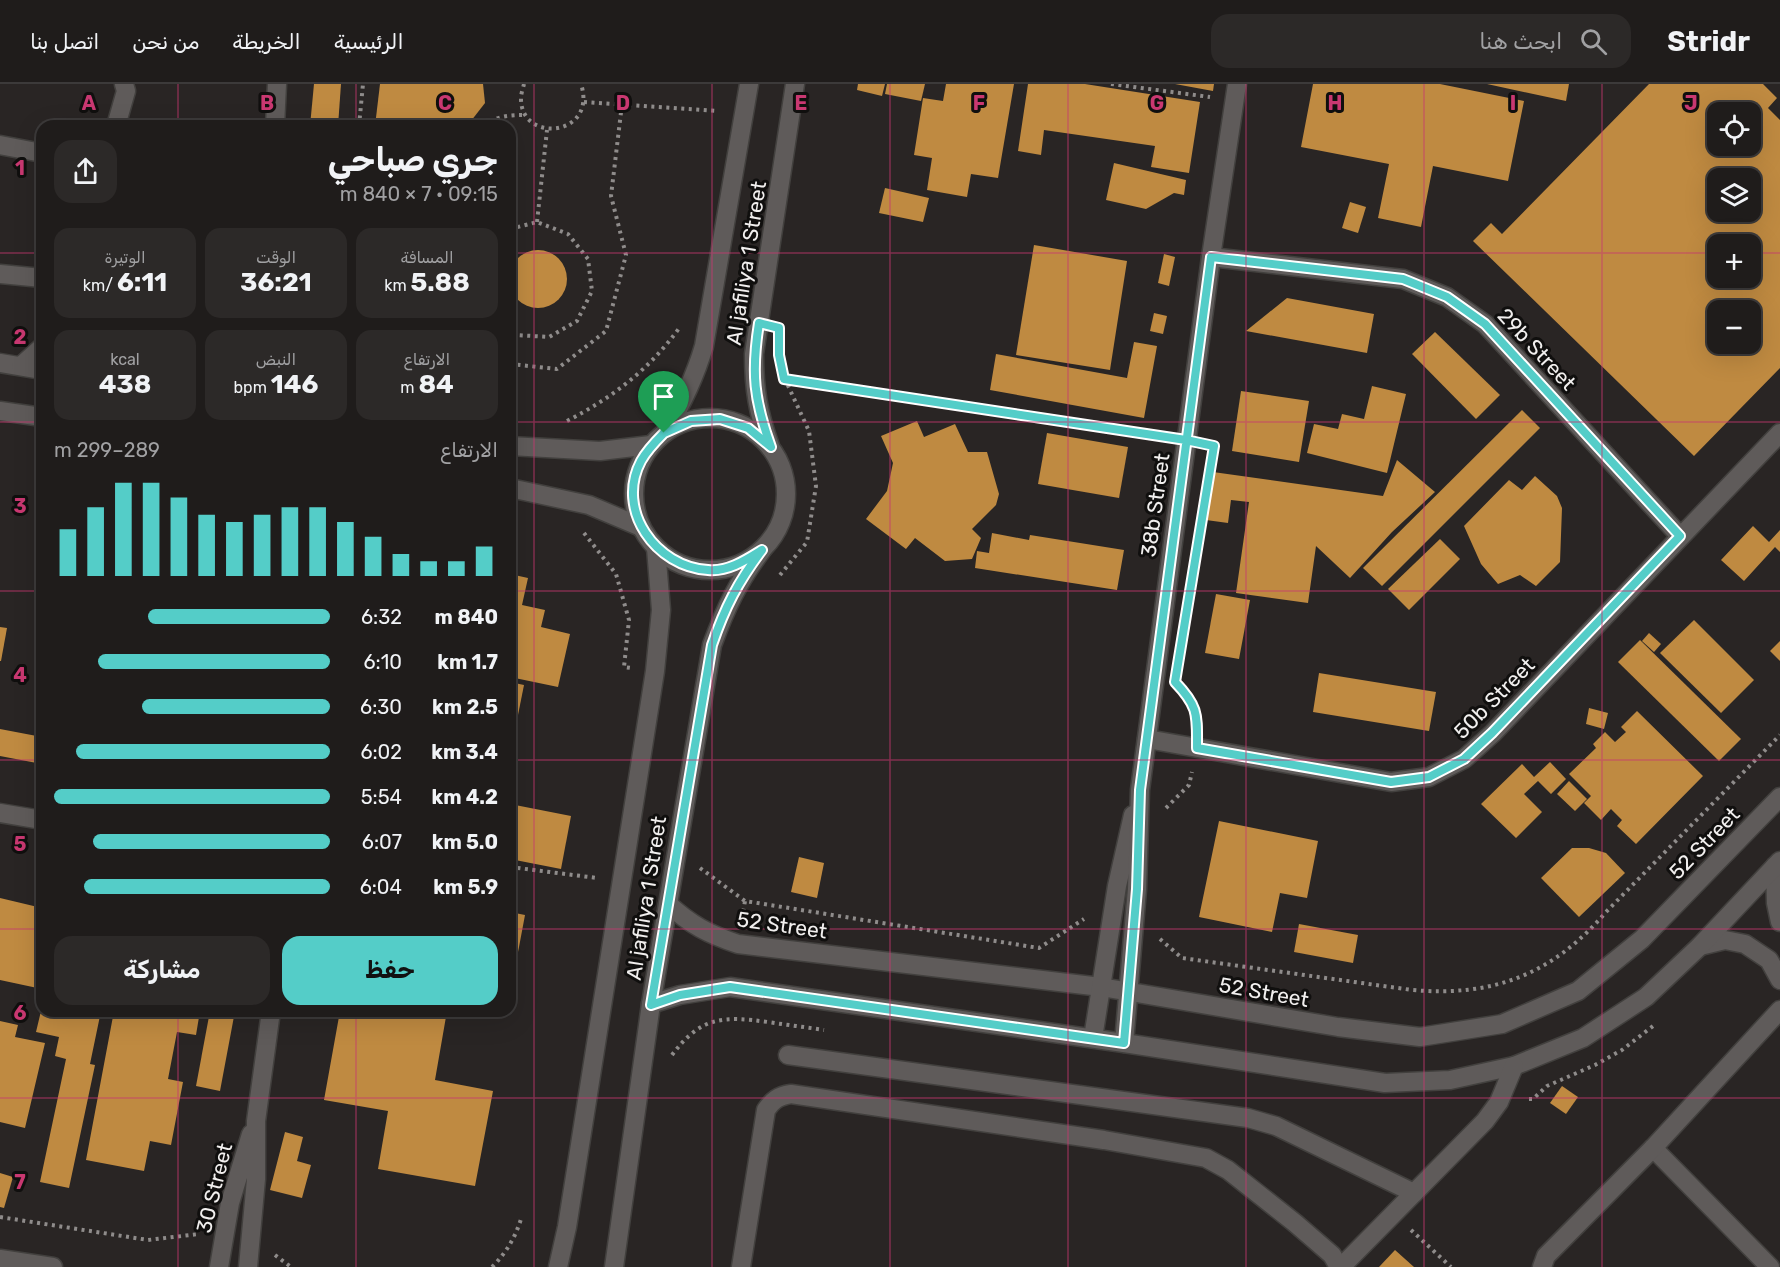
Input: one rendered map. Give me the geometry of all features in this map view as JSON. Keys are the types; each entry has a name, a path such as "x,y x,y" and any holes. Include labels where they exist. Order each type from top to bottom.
{"street":[{"path":"118,120 126,91 124,84"},
{"path":"275,120 277,84"},
{"name":"Al jafiliya 1 Street","path":"658,439 681,406 695,376 704,346 749,84"},
{"name":"Al jafiliya 1 Street","path":"771,447 760,417 754,386 754,354 795,84"},
{"name":"38b Street","path":"1124,1043 1135,922 1140,790 1211,257 1236,92"},
{"path":"0,144 36,152"},
{"name":"29b Street","path":"1211,257 1403,279 1447,297 1485,324 1680,536"},
{"path":"0,274 36,277"},
{"path":"21,366 36,352"},
{"path":"0,363 36,369"},
{"path":"0,411 36,416"},
{"path":"516,446 600,451 658,439 691,421 720,419 748,428 771,447 783,473 786,501 779,528 762,550 737,566 709,571 680,565 656,548 641,527 634,506 634,484 640,463 658,439"},
{"name":"50b Street","path":"1147,738 1391,782 1429,777 1464,759 1492,733 1780,433"},
{"path":"516,489 589,505 641,527"},
{"name":"Al jafiliya 1 Street","path":"558,1267 567,1227 655,671 661,610 656,548"},
{"name":"Al jafiliya 1 Street","path":"614,1267 651,1005 712,645 724,611 741,579 762,550"},
{"name":"38b Street","path":"1093,1038 1123,854 1140,790"},
{"name":"52 Street","path":"668,904 688,922 712,935 738,944 1101,987 1338,1028 1420,1037 1502,1024 1578,991 1642,939 1780,797"},
{"path":"0,813 36,819"},
{"path":"1778,864 1776,903 1780,921"},
{"path":"651,1005 680,995 730,987 1093,1038 1385,1083 1450,1080 1514,1066 1583,1038 1646,997 1700,946 1778,864"},
{"path":"1700,946 1725,940 1745,944 1769,960 1780,980"},
{"path":"1542,1267 1546,1256 1653,1148 1780,1010"},
{"name":"30 Street","path":"248,1267 256,1179 256,1121 270,1017"},
{"path":"788,1055 1248,1118 1276,1126 1414,1193"},
{"path":"741,1267 766,1110 780,1095 791,1094 1104,1140 1206,1158 1228,1170 1295,1223 1332,1255 1340,1267 1485,1121 1498,1102 1514,1066"},
{"name":"30 Street","path":"219,1267 224,1231 238,1174 256,1121"},
{"path":"1653,1148 1770,1267"},
{"path":"0,1259 53,1267"}],"path":[{"path":"360,120 363,84"},
{"path":"524,84 521,98 525,115 534,124 547,130 564,128 578,118 584,102 581,84"},
{"path":"1111,84 1236,92"},
{"path":"584,102 744,113"},
{"path":"516,365 557,369 606,331 626,255 611,196 622,104"},
{"path":"494,120 525,115"},
{"path":"537,222 547,130"},
{"path":"516,228 537,222 568,234 588,259 592,291 577,321 549,337 516,335"},
{"path":"559,450 565,423 603,402 636,377 666,346 685,320"},
{"path":"779,575 807,542 816,486 809,431 784,379 783,371"},
{"path":"784,379 1186,440"},
{"path":"579,530 587,535 616,573 629,620 624,667 655,671"},
{"path":"1175,682 1190,698 1197,715 1197,748"},
{"path":"1135,922 1148,923 1153,933 1182,958 1430,992 1468,991 1497,985 1524,976 1570,949 1780,735"},
{"path":"516,868 622,881"},
{"path":"738,944 745,901 1039,948 1088,916 1111,919"},
{"path":"1394,1213 1450,1267"},
{"path":"0,1217 148,1240 224,1231"},
{"path":"492,1267 512,1242 521,1219"}],"building":[{"path":"314,84 341,84 338,120 311,120"},
{"path":"380,84 483,84 485,103 472,120 376,120"},
{"path":"858,84 885,84 882,96 857,90"},
{"path":"887,84 925,84 921,101 885,94"},
{"path":"946,84 1014,84 998,178 971,174 967,197 927,190 932,158 914,155 923,98 943,101"},
{"path":"1028,84 1085,84 1200,102 1189,173 1151,167 1155,146 1044,130 1041,155 1018,151"},
{"path":"1175,84 1214,84 1213,91"},
{"path":"1313,84 1440,84 1524,101 1508,181 1433,166 1421,227 1378,218 1389,164 1301,147"},
{"path":"1487,84 1569,84 1566,101"},
{"path":"1649,84 1763,84 1777,98 1768,108 1780,120 1780,368 1694,456 1473,241 1491,223 1502,234"},
{"path":"1114,163 1186,180 1184,195 1174,193 1146,209 1106,200"},
{"path":"885,188 929,198 923,222 879,213"},
{"path":"1350,202 1366,207 1358,233 1342,228"},
{"path":"1034,245 1127,261 1110,370 1016,355"},
{"path":"544,250 549,252 559,258 567,273 565,290 559,300 549,306 532,308 516,298 516,260 527,252"},
{"path":"1164,254 1175,257 1169,286 1158,283"},
{"path":"1287,298 1374,314 1367,353 1246,331"},
{"path":"1154,313 1167,316 1163,334 1150,331"},
{"path":"1435,332 1500,395 1476,419 1412,354"},
{"path":"1134,342 1157,346 1144,418 990,390 996,354 1127,378"},
{"path":"1372,386 1406,394 1387,473 1307,453 1314,424 1338,429 1342,414 1364,419"},
{"path":"1241,391 1309,401 1299,462 1232,451"},
{"path":"1522,410 1540,428 1382,586 1363,568"},
{"path":"917,421 924,437 955,424 968,452 987,452 999,494 996,505 972,529 981,538 972,559 945,561 915,538 906,549 866,519 887,491 893,463 881,436"},
{"path":"1047,433 1128,447 1119,498 1038,484"},
{"path":"1397,460 1435,492 1392,532 1350,578 1316,546 1308,603 1236,593 1249,502 1231,500 1228,523 1206,520 1213,472 1383,496"},
{"path":"1535,476 1557,496 1562,508 1560,562 1536,586 1520,575 1498,584 1481,564 1464,526 1509,480 1522,490"},
{"path":"1753,526 1769,542 1780,530 1780,552 1775,547 1744,581 1721,560"},
{"path":"992,533 1029,540 1030,535 1124,550 1117,590 975,568 977,551 989,553"},
{"path":"1440,539 1460,559 1409,610 1388,589"},
{"path":"516,575 528,578 522,605 545,610 541,627 570,634 558,687 516,678"},
{"path":"1216,594 1250,600 1239,659 1205,653"},
{"path":"1694,620 1754,680 1721,713 1660,653"},
{"path":"0,627 7,628 1,661 0,661"},
{"path":"1649,633 1661,644 1654,652 1642,641"},
{"path":"1640,640 1741,739 1719,761 1618,662"},
{"path":"1780,641 1780,661 1770,651"},
{"path":"1319,673 1436,692 1429,731 1313,712"},
{"path":"516,683 524,685 516,725"},
{"path":"1589,708 1608,713 1604,729 1586,724"},
{"path":"1637,711 1703,776 1636,844 1617,826 1622,820 1611,809 1601,820 1584,803 1591,796 1569,774 1596,748 1593,744 1605,732 1615,742 1626,732 1621,727"},
{"path":"0,729 36,736 36,763 0,756"},
{"path":"1550,762 1566,779 1551,794 1538,781 1524,794 1542,812 1516,838 1481,804 1522,764 1534,777"},
{"path":"1569,781 1587,799 1575,811 1557,794"},
{"path":"516,805 571,816 561,869 516,860"},
{"path":"1219,821 1318,841 1307,898 1280,893 1272,932 1199,917"},
{"path":"1572,848 1589,848 1606,853 1625,873 1579,917 1541,878"},
{"path":"799,857 824,863 817,898 791,892"},
{"path":"0,898 36,907 36,988 0,980"},
{"path":"516,913 525,915 516,963"},
{"path":"1299,924 1358,935 1353,963 1294,952"},
{"path":"40,1017 100,1017 90,1064 95,1065 69,1188 40,1182 66,1059 55,1056 59,1037 36,1032"},
{"path":"113,1017 199,1017 196,1035 177,1032 168,1079 183,1082 171,1145 150,1141 144,1171 86,1160"},
{"path":"209,1017 234,1017 220,1091 196,1086"},
{"path":"339,1017 446,1017 435,1080 493,1091 475,1186 378,1169 388,1111 324,1100"},
{"path":"0,1021 18,1025 15,1037 45,1043 25,1128 0,1122"},
{"path":"1562,1086 1578,1097 1566,1114 1550,1103"},
{"path":"285,1132 303,1137 297,1161 311,1165 302,1198 270,1190"},
{"path":"0,1173 13,1177 4,1208 0,1207"},
{"path":"1395,1250 1414,1267 1379,1267"}],"route":[{"path":"664,433 651,445 640,463 634,484 634,506 641,527 656,548 680,565 709,571 737,566 762,550 741,579 724,611 712,645 651,1005 680,995 730,987 1124,1043 1137,889 1140,790 1186,440 1211,257 1403,279 1447,297 1485,324 1680,536 1492,733 1464,759 1429,777 1391,782 1197,748 1197,715 1190,698 1175,682 1214,446 1186,440 784,379 779,355 779,328 759,323 754,354 754,386 760,417 771,447 748,428 720,419 691,421 664,433"}]}
